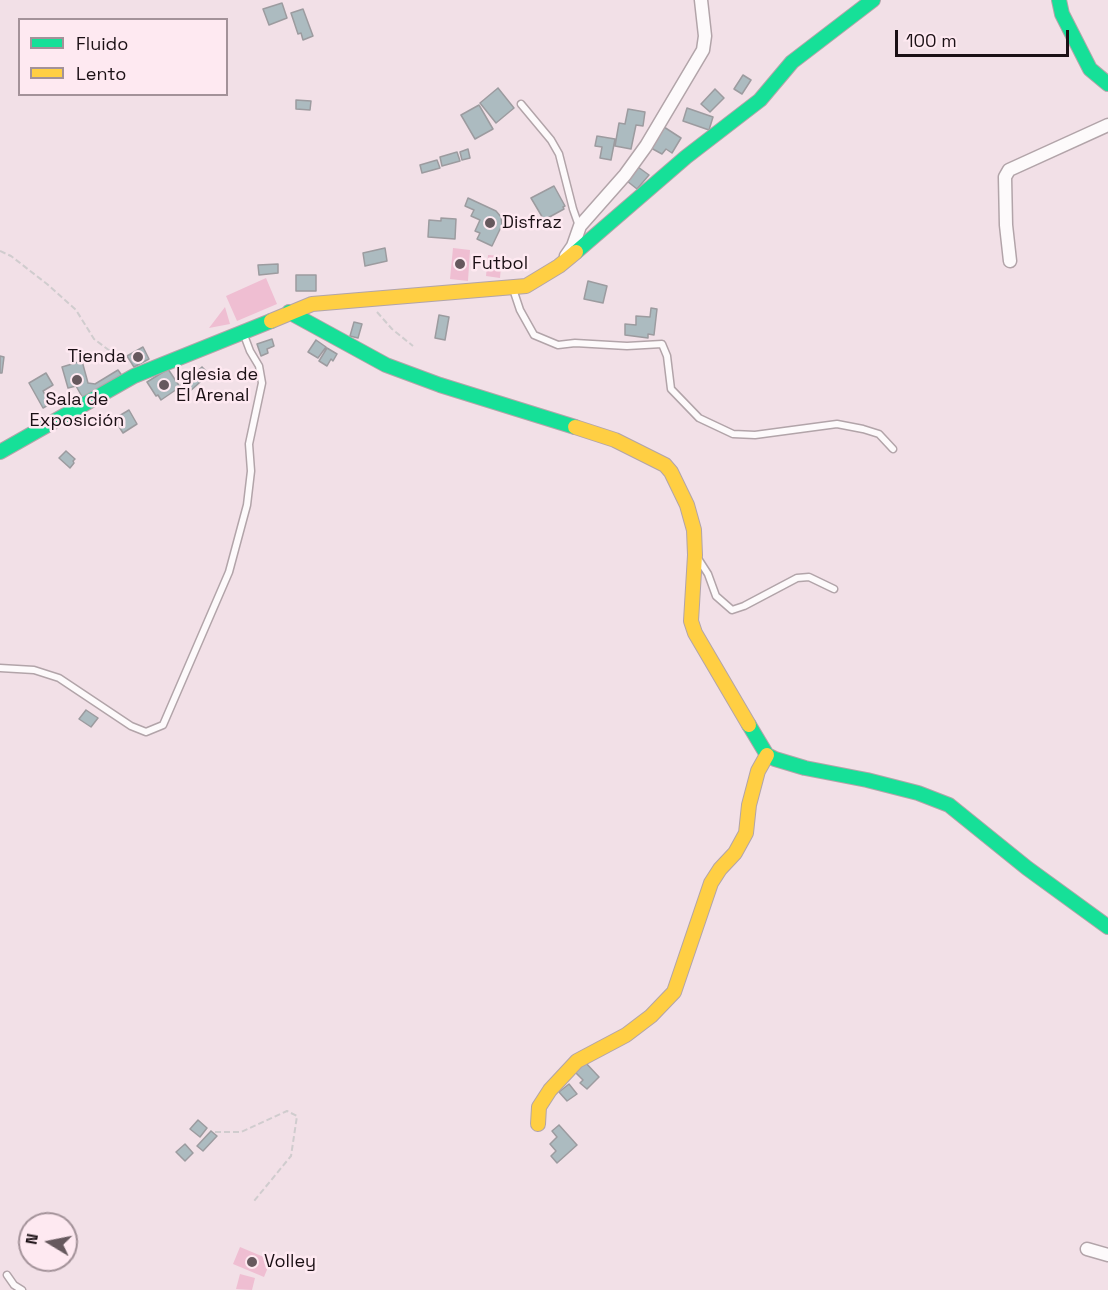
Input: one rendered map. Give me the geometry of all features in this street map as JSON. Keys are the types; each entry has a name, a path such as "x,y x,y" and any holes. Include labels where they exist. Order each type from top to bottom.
{"street":[{"path":"559,266 573,246 580,226 625,175 645,146 703,50 705,36 701,0"},
{"path":"0,452 134,376 312,304 526,286 559,266 686,157 760,100 792,62 873,0"},
{"path":"1059,0 1062,14 1090,69 1108,84"},
{"path":"1010,261 1005,187 1005,177 1009,170 1108,125"},
{"path":"289,312 386,364 440,385 615,440 665,465 671,471 687,505 694,530 695,555 690,621 767,755 805,768 918,793 949,805 1027,868 1108,927"},
{"path":"538,1124 539,1107 550,1090 576,1061 626,1035 651,1016 674,992 711,883 735,853 746,833 749,805 758,771 767,755"},
{"path":"1087,1249 1108,1255"}],"lane":[{"path":"521,104 551,140 559,154 580,226"},
{"path":"513,288 520,310 534,335 558,345 575,343 627,346 662,344 667,356 671,389 699,418 733,434 755,435 837,424 879,434 893,449"},
{"path":"0,668 34,670 58,678 131,726 146,732 163,725 229,572 247,505 251,471 249,444 262,384 259,366 250,351 243,331"},
{"path":"695,555 708,574 716,596 732,610 797,578 809,577 834,589"},
{"path":"8,1275 14,1285 22,1290"}],"path":[{"path":"0,251 11,256 76,310 94,339 107,350 122,358 134,376"},
{"path":"370,299 379,316 413,346"},
{"path":"215,1132 241,1132 287,1111 297,1116 291,1156 254,1201"}],"shaded area":[{"name":"Futbol","path":"453,248 470,250 468,281 450,279"},
{"path":"488,255 502,256 500,278 486,276"},
{"path":"266,278 277,304 237,321 226,296"},
{"path":"225,307 230,324 209,328"},
{"name":"Volley","path":"240,1247 271,1260 264,1277 233,1264"},
{"path":"240,1274 255,1278 252,1290 236,1289"}],"building":[{"path":"282,3 287,18 269,25 263,9"},
{"path":"303,9 313,36 303,40 301,33 298,34 291,13"},
{"path":"743,75 751,80 742,94 734,89"},
{"path":"498,88 514,108 496,123 480,103"},
{"path":"715,89 724,98 710,112 701,104"},
{"path":"296,100 311,101 310,110 296,109"},
{"path":"479,105 493,129 475,139 461,115"},
{"path":"687,108 713,117 709,130 683,121"},
{"path":"628,109 645,112 643,126 636,125 631,149 615,146 619,123 625,124"},
{"path":"664,127 681,138 672,153 666,149 662,154 651,148"},
{"path":"597,136 615,139 611,160 600,158 602,147 595,146"},
{"path":"468,149 470,158 462,160 460,152"},
{"path":"457,152 460,161 442,166 440,157"},
{"path":"437,160 440,168 422,173 420,165"},
{"path":"638,167 649,175 637,189 627,181"},
{"path":"554,186 565,206 564,209 544,220 531,198"},
{"name":"Disfraz","path":"468,198 496,211 501,217 502,225 492,246 477,239 480,233 475,231 480,220 471,216 474,210 465,206"},
{"path":"441,218 456,219 455,239 428,237 429,220 441,221"},
{"path":"385,248 387,261 365,266 363,253"},
{"path":"278,264 278,273 259,275 258,265"},
{"path":"296,275 316,275 316,291 296,291"},
{"path":"588,281 607,286 603,303 584,299"},
{"path":"651,308 657,309 654,335 648,334 648,338 625,335 625,324 636,325 636,316 650,317"},
{"path":"439,315 449,317 445,340 435,338"},
{"path":"354,322 362,324 358,338 350,336"},
{"path":"272,339 274,346 267,349 268,353 261,356 257,344"},
{"path":"316,340 326,347 318,358 308,352"},
{"name":"Tienda","path":"143,347 149,359 134,367 127,356"},
{"path":"327,348 337,354 327,366 319,361"},
{"path":"0,356 4,357 2,373 0,373"},
{"name":"Sala de Exposición","path":"82,361 88,383 95,384 118,370 123,377 84,400 76,386 68,388 62,367"},
{"path":"202,367 209,374 188,393 181,385"},
{"name":"Iglesia de El Arenal","path":"168,369 180,387 161,400 147,382"},
{"path":"46,373 53,385 43,391 50,404 43,408 29,383"},
{"path":"129,410 137,424 123,433 114,419"},
{"path":"66,451 75,459 70,468 59,458"},
{"path":"86,710 98,718 91,727 79,719"},
{"path":"584,1061 599,1077 587,1089 580,1083 583,1080 574,1071"},
{"path":"569,1084 577,1094 567,1101 559,1092"},
{"path":"198,1120 207,1128 200,1137 190,1129"},
{"path":"559,1125 577,1145 557,1163 551,1156 556,1151 550,1144 557,1137 552,1131"},
{"path":"211,1131 217,1136 203,1151 197,1146"},
{"path":"185,1144 193,1153 185,1161 176,1152"}],"traffic: fast":[{"path":"576,252 686,157 760,100 792,62 873,0"},
{"path":"1059,0 1062,14 1090,69 1108,84"},
{"path":"289,312 386,365 440,385 575,427"},
{"path":"0,452 134,376 271,321"},
{"path":"749,725 767,755 775,759 805,768 918,793 949,805 1027,868 1108,927"}],"traffic: slow":[{"path":"271,321 312,304 526,286 559,266 576,252"},
{"path":"575,427 615,440 665,465 671,472 687,505 694,530 695,555 691,621 695,633 749,725"},
{"path":"538,1124 539,1107 550,1090 577,1061 626,1035 651,1016 674,992 711,883 735,853 746,833 749,805 758,771 767,755"}],"place":[{"name":"Disfraz","path":"490,223"},
{"name":"Futbol","path":"460,264"},
{"name":"Tienda","path":"138,357"},
{"name":"Sala de Exposición","path":"77,380"},
{"name":"Iglesia de El Arenal","path":"164,385"},
{"name":"Volley","path":"252,1262"}]}
